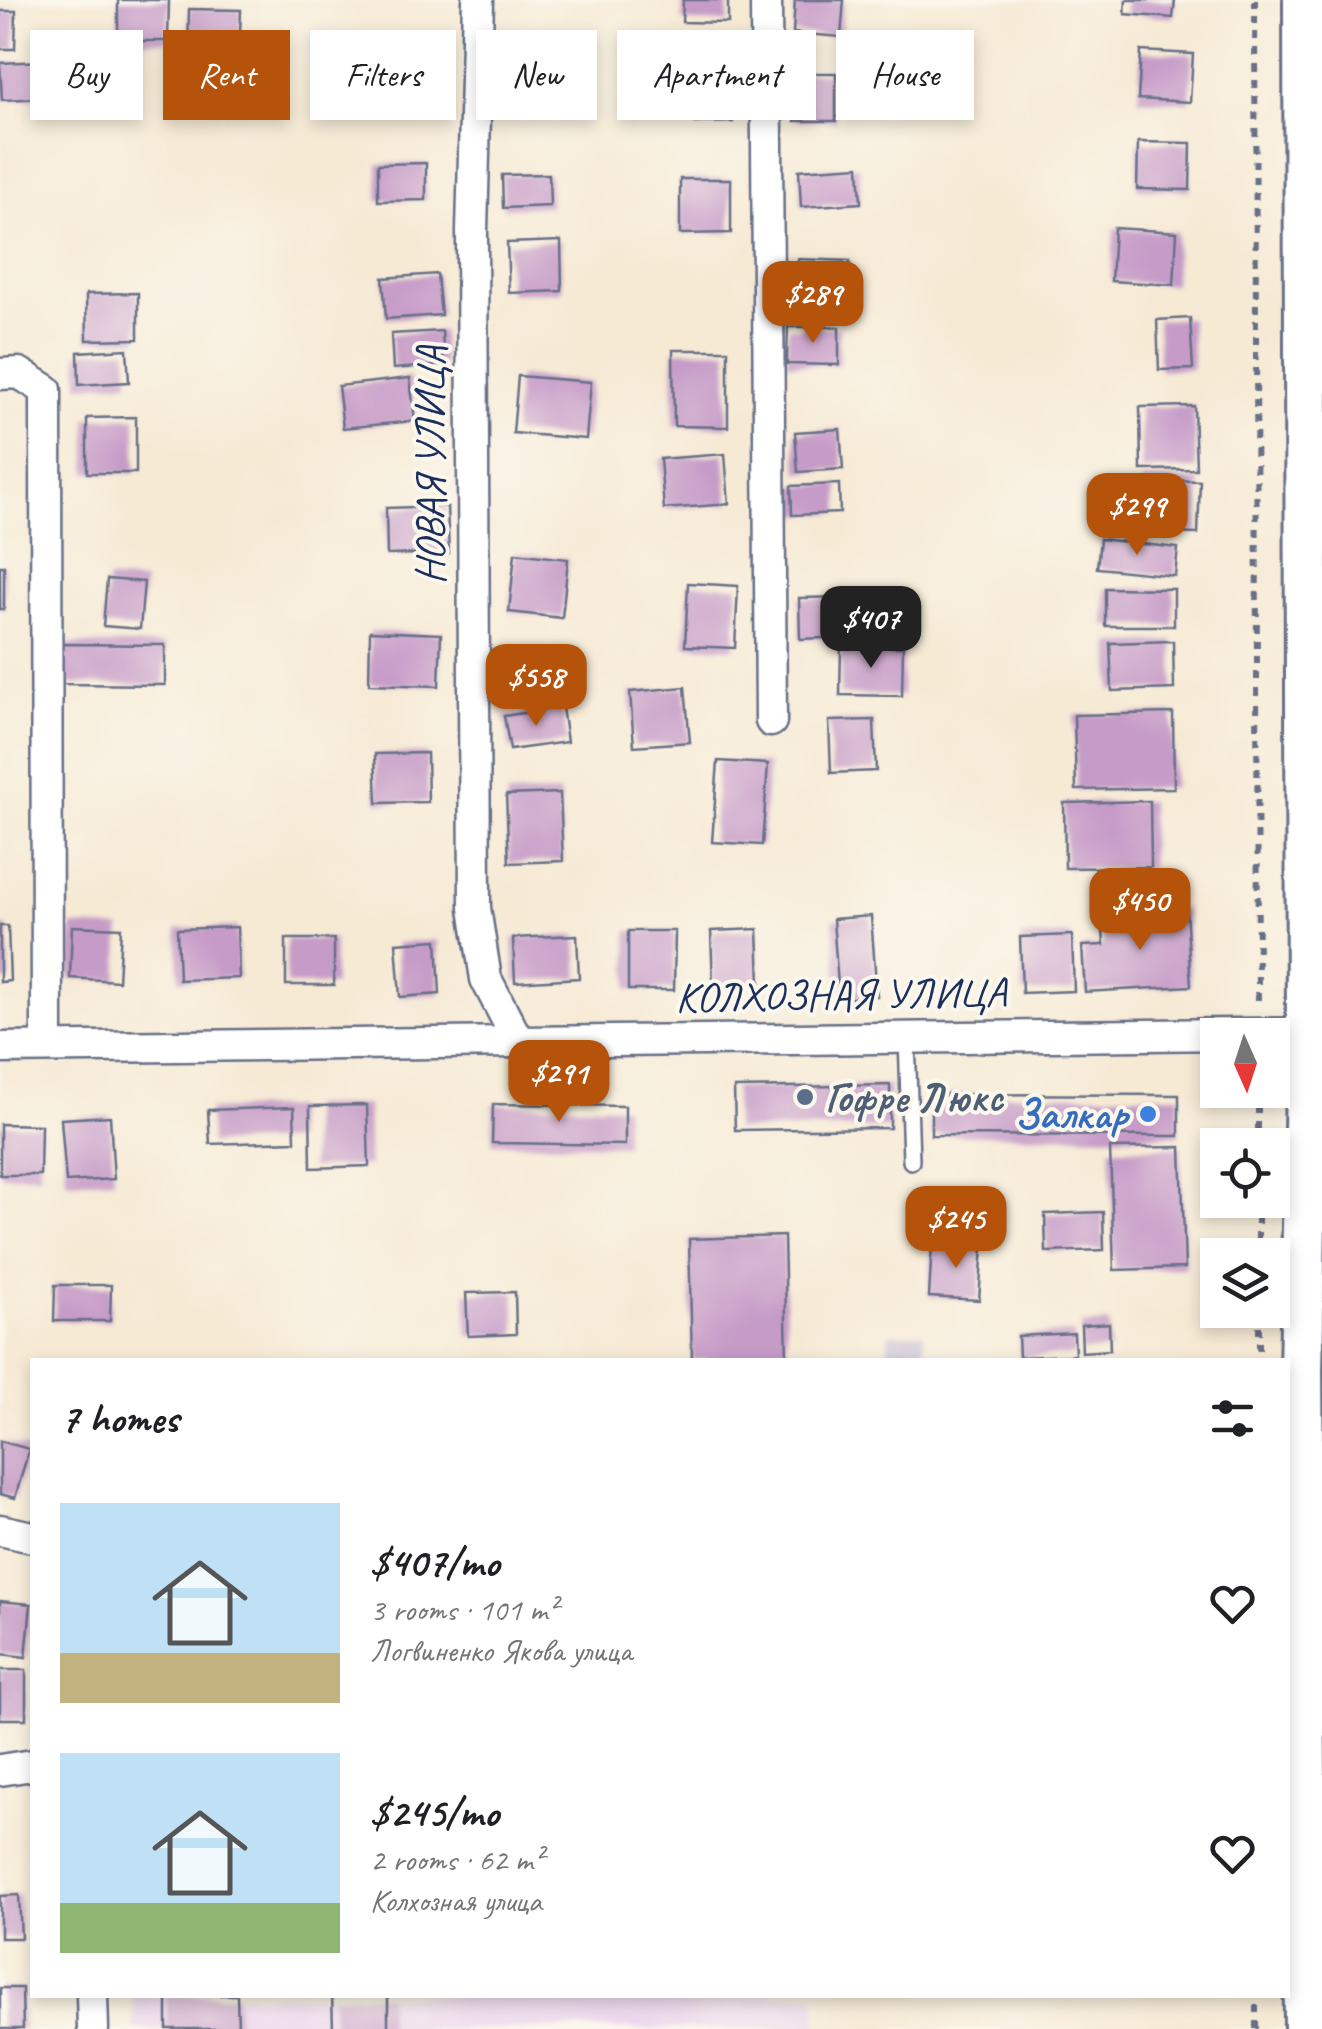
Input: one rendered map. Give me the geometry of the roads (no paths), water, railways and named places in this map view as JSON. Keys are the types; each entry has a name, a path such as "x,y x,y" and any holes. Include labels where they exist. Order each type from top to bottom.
{"main road":[{"path":"1305,0 1315,1033 1294,1433 1306,2029"}],"street":[{"name":"НОВАЯ УЛИЦА","path":"478,0 472,231 475,908 486,979 518,1041"},
{"path":"766,0 772,721"},
{"path":"0,374 20,373 46,390 47,1046"},
{"name":"КОЛХОЗНАЯ УЛИЦА","path":"1290,1033 1315,1033"},
{"name":"КОЛХОЗНАЯ УЛИЦА","path":"0,1048 1200,1034"},
{"path":"0,1530 30,1537"},
{"path":"0,1770 30,1765"},
{"path":"92,1998 93,2029"}],"lane":[{"path":"907,1037 911,1161"}],"place":[{"name":"Гофре Люкс","path":"805,1097"},
{"name":"Залкар","path":"1148,1114"}]}
